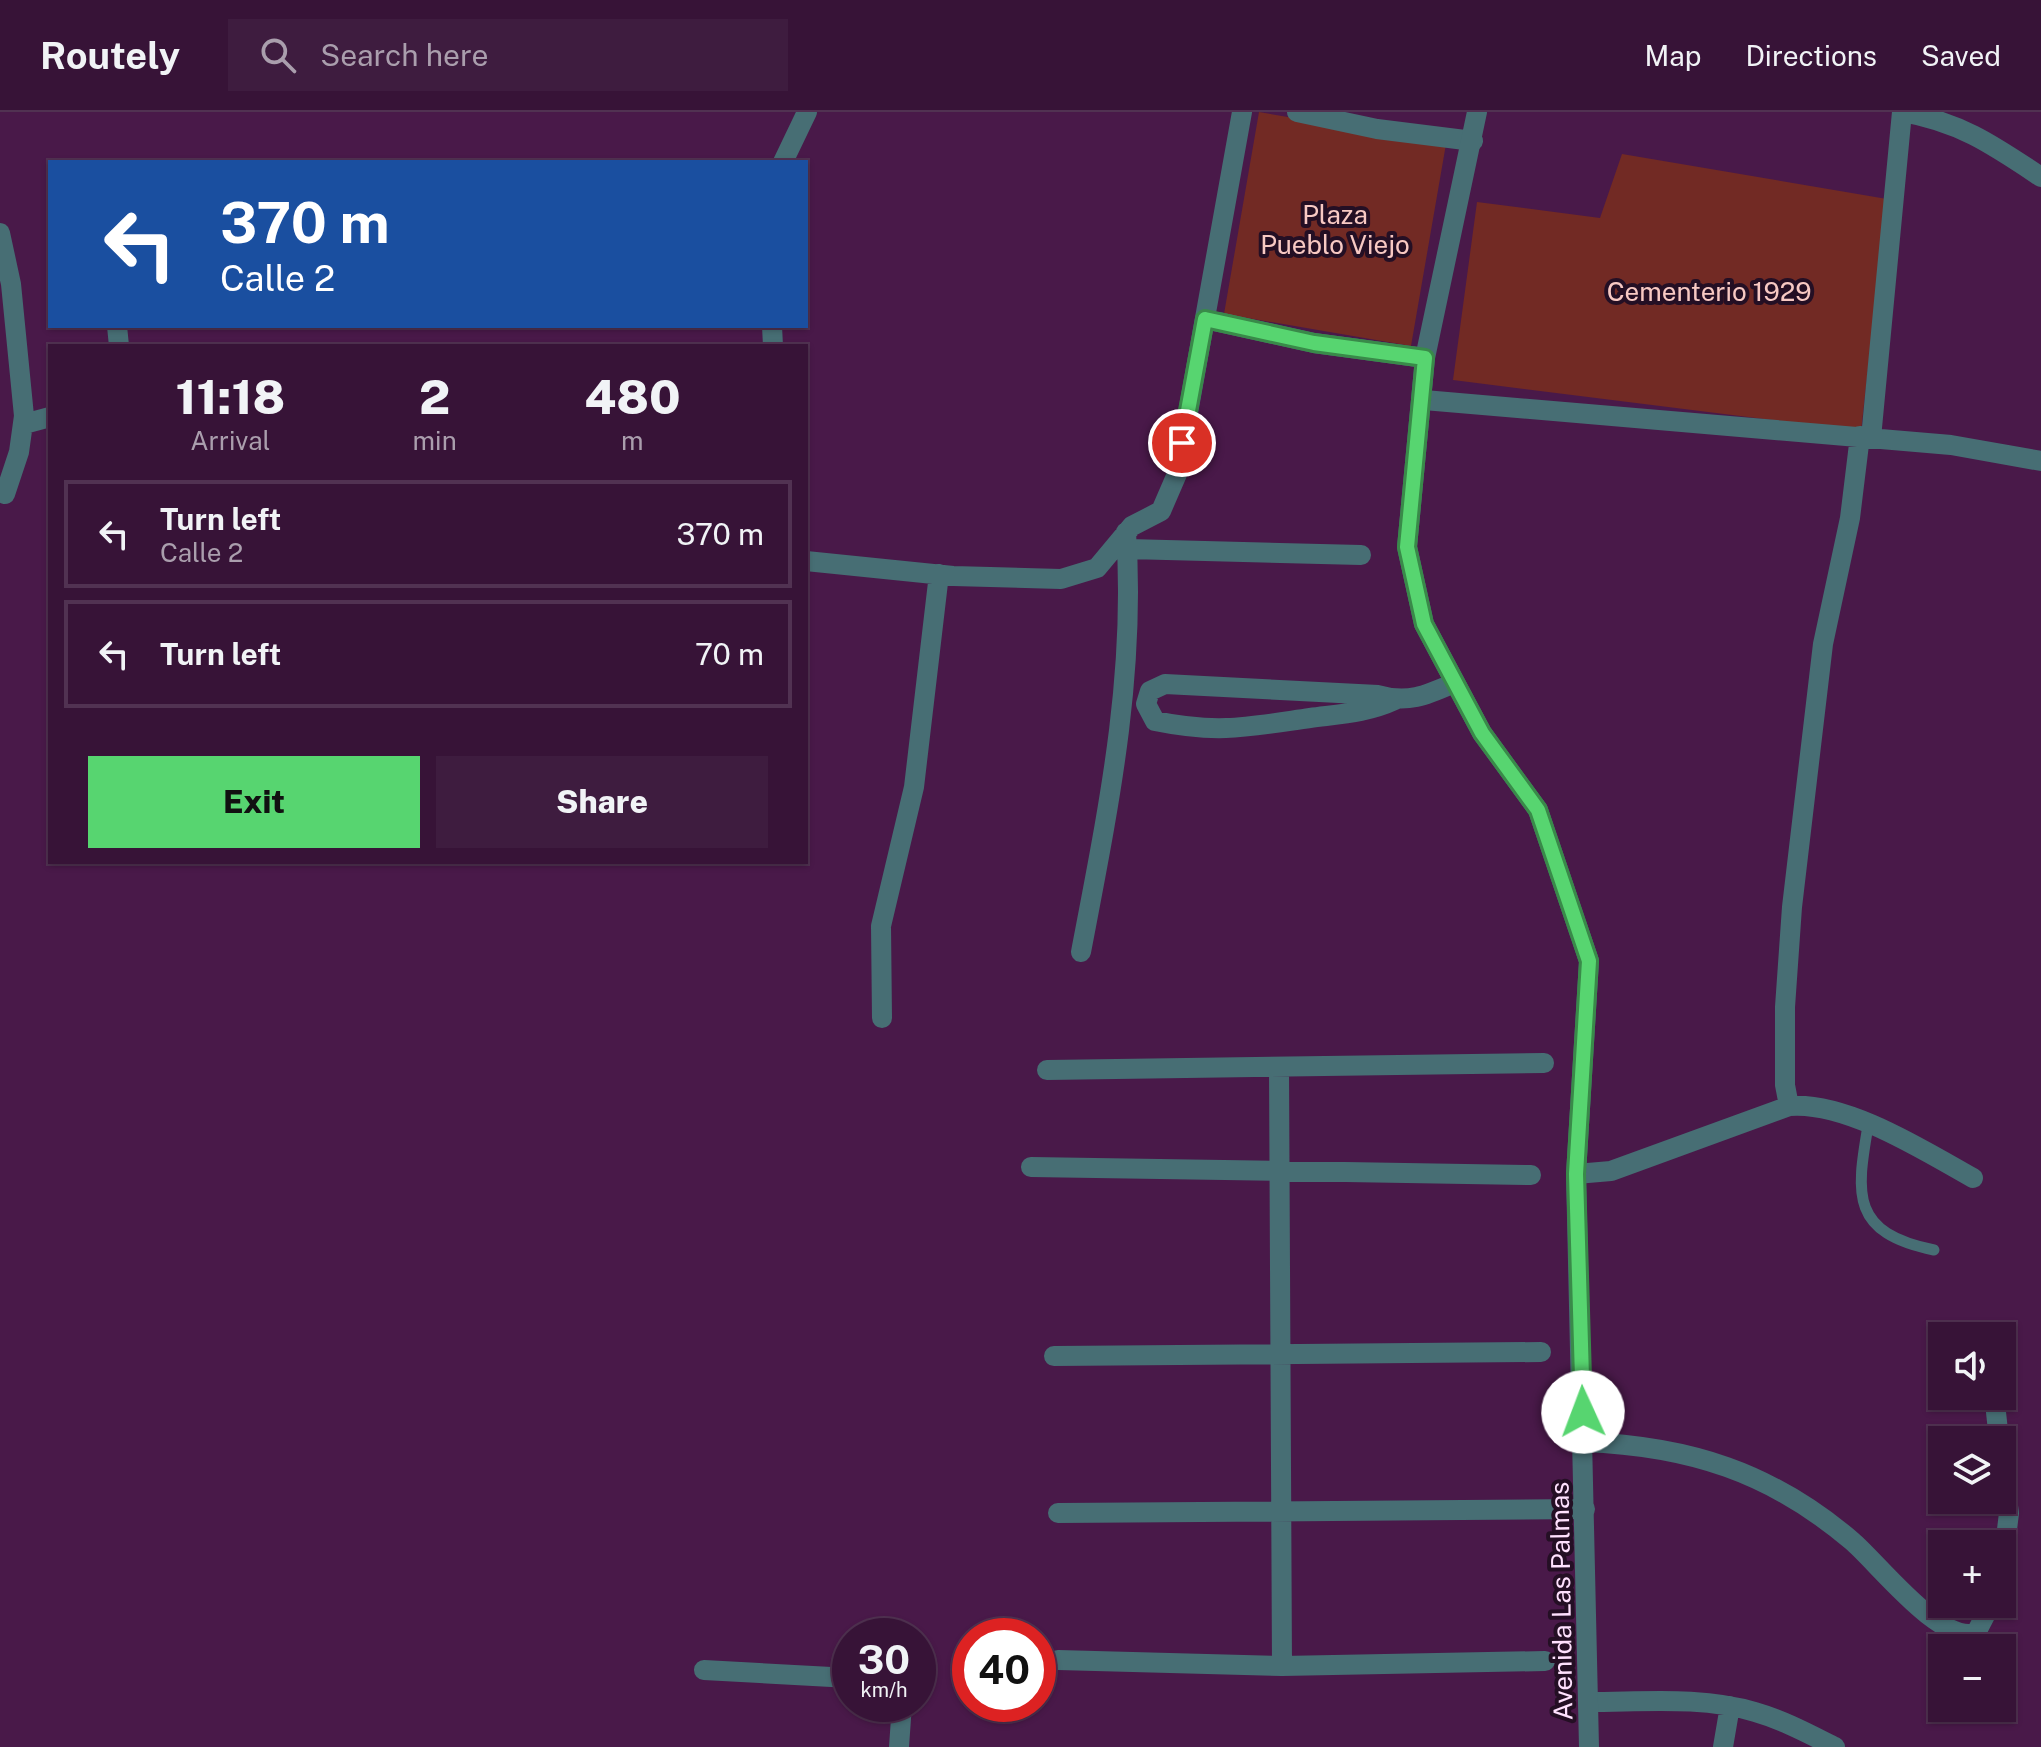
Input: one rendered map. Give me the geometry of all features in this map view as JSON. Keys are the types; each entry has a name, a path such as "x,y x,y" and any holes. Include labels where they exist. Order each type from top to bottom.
{"street":[{"path":"784,160 807,112"},
{"path":"808,561 939,574 1046,579 1076,576 1097,568 1161,511 1171,495 1242,112"},
{"path":"1297,112 1377,129 1473,141"},
{"name":"Avenida Las Palmas","path":"1477,112 1425,358 1424,400 1407,547 1424,624 1482,733 1538,810 1589,961 1576,1174 1589,1747"},
{"path":"1789,1106 1785,1085 1785,1007 1792,907 1823,644 1865,437 1902,112 1939,119 1972,131 2041,177"},
{"path":"0,233 11,284 24,424 5,494"},
{"path":"1205,319 1314,343 1425,358"},
{"path":"0,378 20,369"},
{"path":"1424,400 1951,445 2041,461"},
{"path":"24,424 48,418"},
{"path":"1127,540 1361,555"},
{"path":"1081,952 1112,794 1126,695 1127,540"},
{"path":"882,1018 881,926 914,787 939,574"},
{"path":"1395,700 1371,711 1232,731 1191,729 1155,721 1146,704 1150,691 1165,684 1378,695 1395,700 1417,699 1454,683"},
{"path":"1047,1070 1544,1063"},
{"path":"1279,1067 1282,1666"},
{"path":"1576,1174 1611,1171 1789,1106 1820,1106 1930,1153 1973,1178"},
{"path":"1031,1167 1531,1175"},
{"path":"1054,1356 1541,1352"},
{"path":"1584,1442 1656,1448 1746,1472 1829,1523 1928,1612"},
{"path":"1058,1513 1585,1509"},
{"path":"1937,1618 1957,1633 1976,1633 1984,1618"},
{"path":"1058,1660 1282,1666 1545,1661"},
{"path":"704,1670 832,1677"},
{"path":"1589,1702 1689,1701 1730,1706 1779,1720 1835,1747"},
{"path":"1723,1747 1730,1706"},
{"path":"899,1747 901,1722"}],"lane":[{"path":"1868,1126 1858,1181 1863,1203 1888,1232 1934,1250"}],"green space":[{"name":"Plaza Pueblo Viejo","path":"1259,112 1446,144 1411,346 1224,314"},
{"name":"Cementerio 1929","path":"1622,154 1887,199 1861,431 1453,380 1477,202 1600,218"}],"route":[{"path":"1182,443 1205,319 1314,343 1425,358 1424,400 1417,434 1407,547 1424,624 1482,733 1538,810 1589,961 1576,1174 1583,1412"}]}
